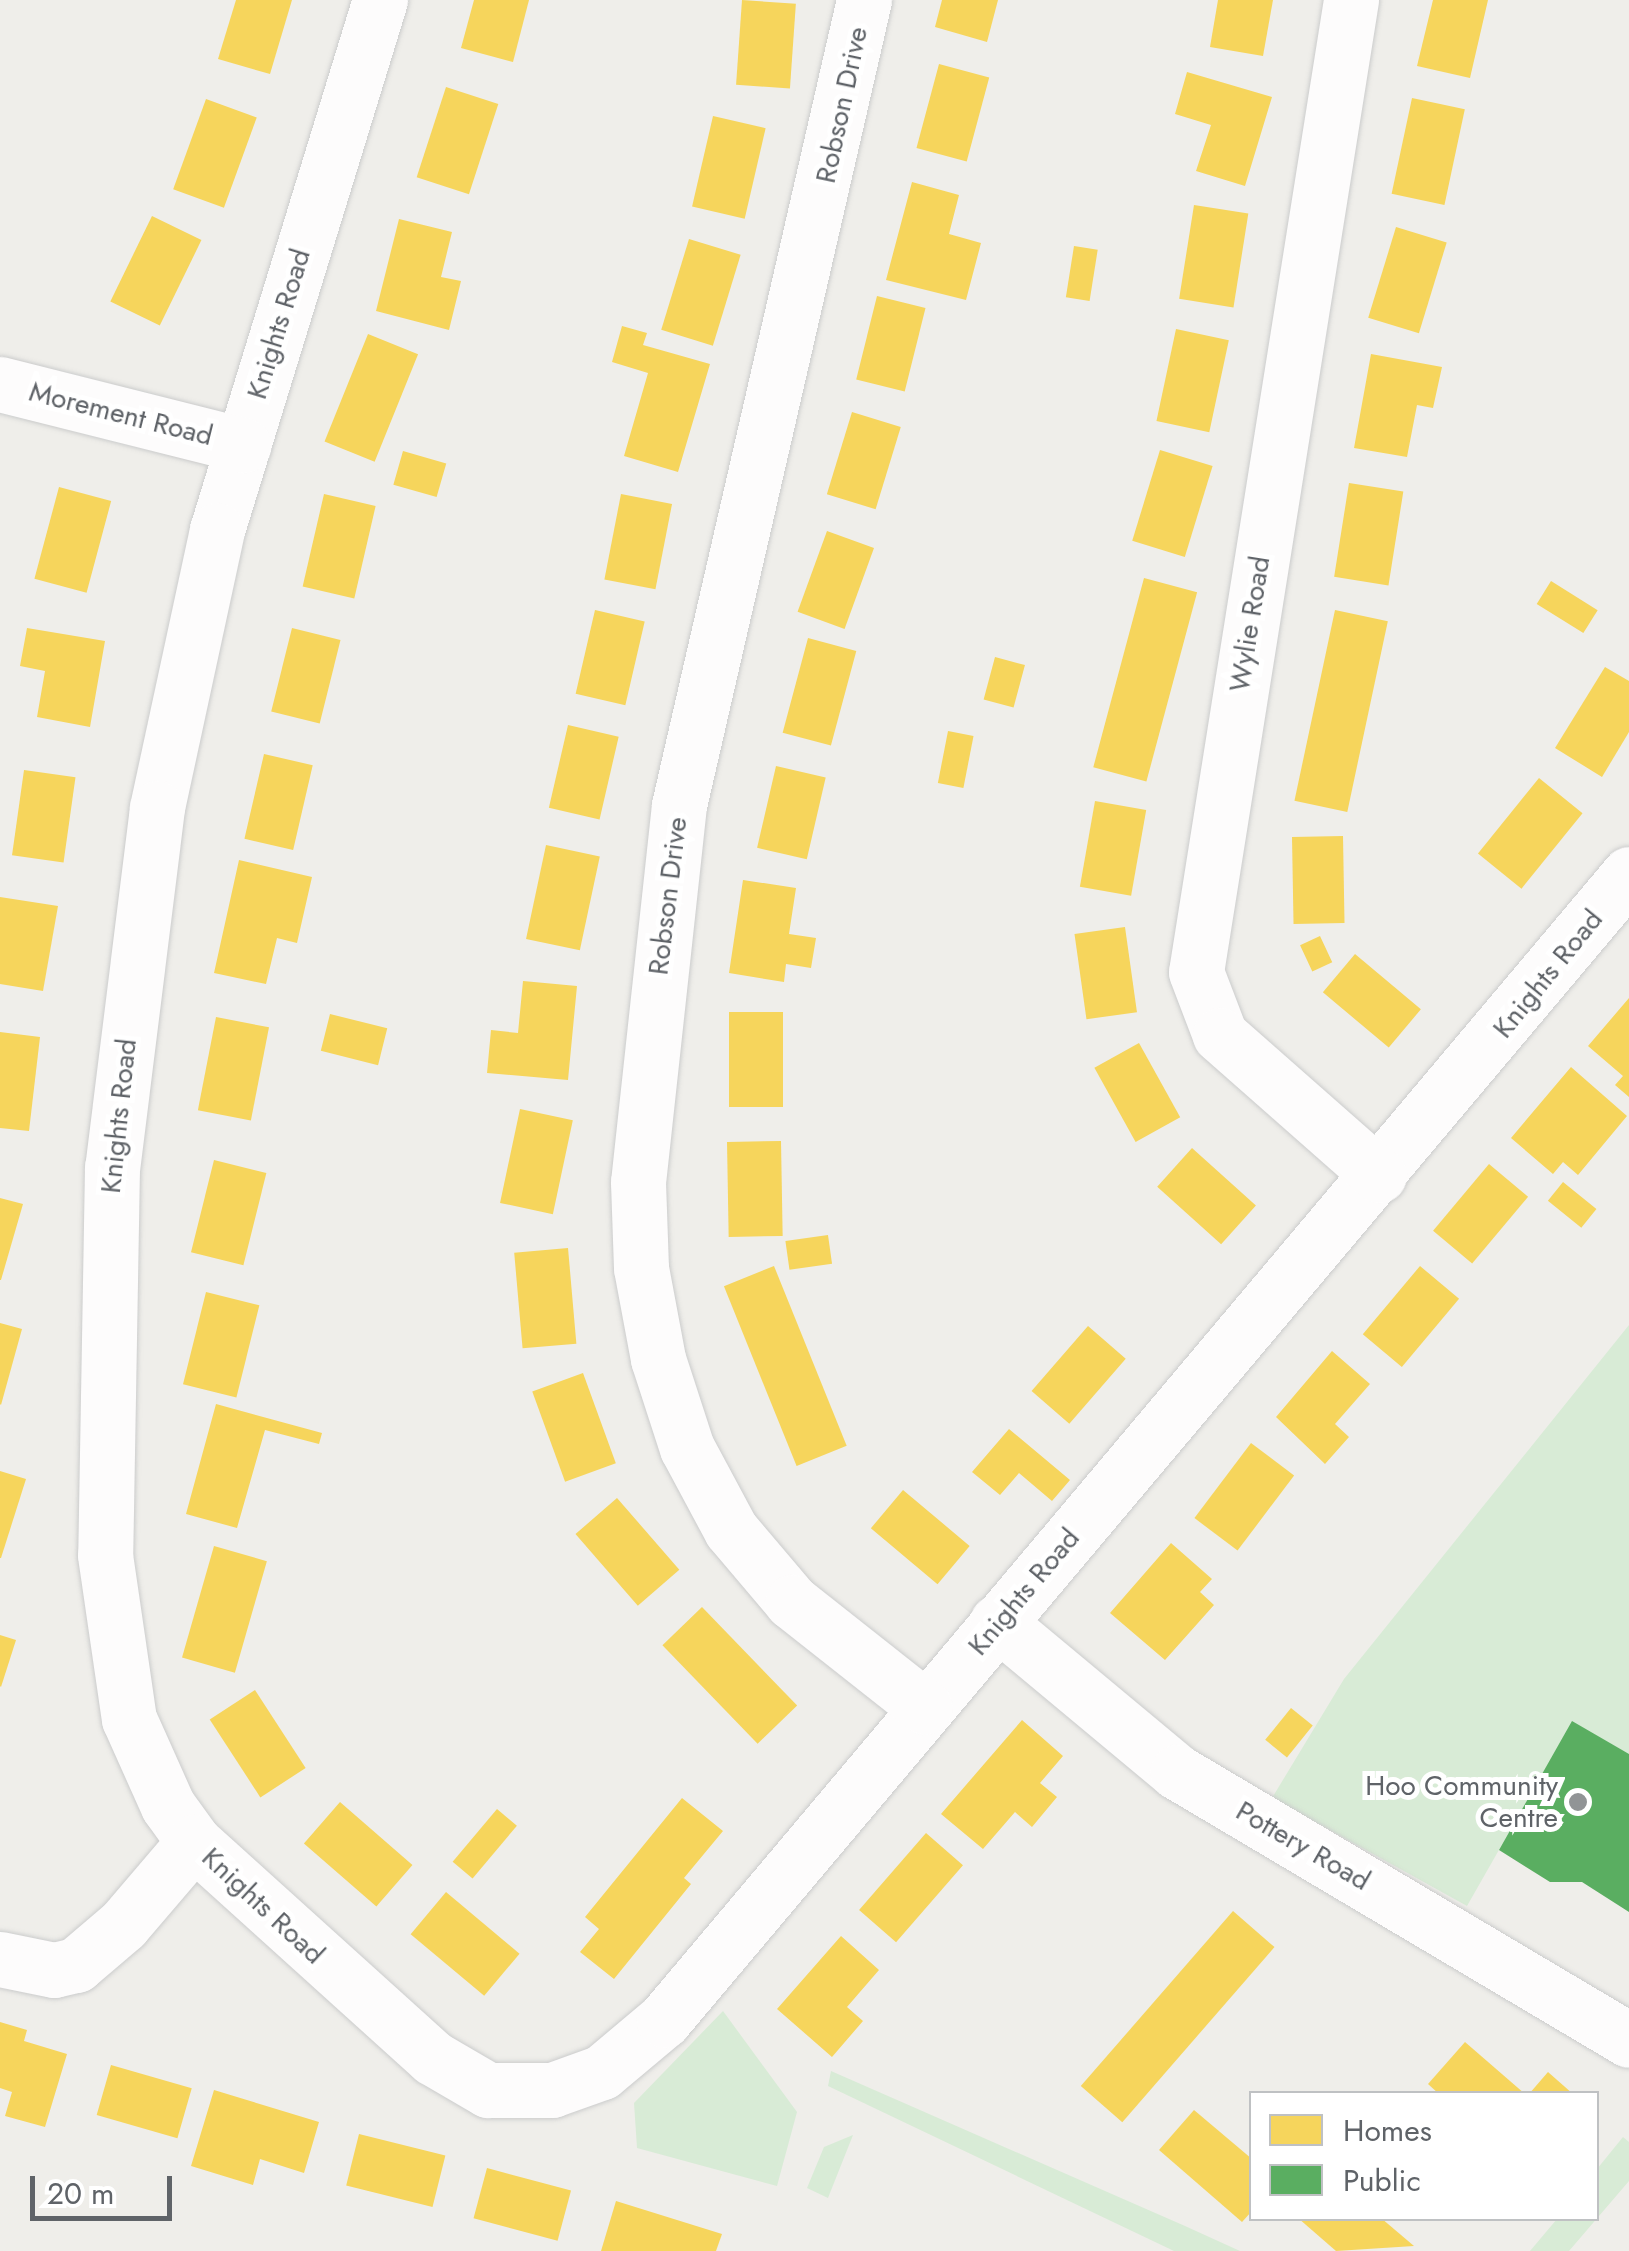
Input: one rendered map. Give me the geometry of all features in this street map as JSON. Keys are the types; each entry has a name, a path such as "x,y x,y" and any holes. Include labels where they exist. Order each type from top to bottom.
{"street":[{"name":"Knights Road","path":"380,0 217,530 154,824 114,1148 107,1267 104,1555 116,1666 149,1768 194,1842 433,2058 488,2090 552,2090 602,2072 664,2020 997,1622 1379,1176 1629,874"},
{"name":"Robson Drive","path":"864,0 679,805 638,1199 641,1268 658,1360 687,1448 731,1530 792,1602 926,1707"},
{"name":"Wylie Road","path":"1352,0 1196,972 1220,1035 1379,1176"},
{"name":"Morement Road","path":"0,384 243,445"},
{"name":"Pottery Road","path":"997,1622 1177,1772 1629,2040"},
{"path":"0,1959 54,1970 76,1964 123,1925 194,1842"}],"green space":[{"path":"1629,1325 1629,1754 1572,1722 1467,1906 1272,1798 1344,1679"},
{"path":"723,2011 797,2112 777,2186 637,2148 634,2103"},
{"path":"831,2071 1240,2251 1174,2251 828,2086"},
{"path":"853,2135 828,2198 807,2188 824,2147"},
{"path":"1623,2137 1629,2142 1629,2181 1599,2216 1599,2167"},
{"path":"1555,2221 1595,2221 1569,2251 1530,2251"}],"building: Homes":[{"path":"236,0 292,0 270,74 218,59"},
{"path":"474,0 529,0 513,62 461,48"},
{"path":"742,0 796,4 790,89 736,85"},
{"path":"942,0 998,0 987,42 935,27"},
{"path":"1218,0 1273,0 1263,56 1210,47"},
{"path":"1433,0 1488,0 1470,78 1417,66"},
{"path":"939,64 989,77 967,161 916,148"},
{"path":"1187,72 1272,97 1245,186 1196,171 1211,125 1175,114"},
{"path":"446,87 498,104 469,194 417,177"},
{"path":"1412,98 1465,109 1444,205 1392,194"},
{"path":"206,99 257,117 224,208 173,189"},
{"path":"713,116 766,128 745,219 692,207"},
{"path":"912,182 959,195 949,234 981,243 966,300 886,280"},
{"path":"1194,205 1248,214 1233,307 1179,299"},
{"path":"152,216 201,240 160,325 110,301"},
{"path":"399,219 452,232 441,277 461,281 449,330 376,311"},
{"path":"1396,227 1447,242 1419,333 1368,318"},
{"path":"689,239 741,255 713,346 661,330"},
{"path":"1074,246 1098,250 1090,301 1066,297"},
{"path":"877,296 926,308 905,392 856,379"},
{"path":"622,326 647,333 643,345 710,364 678,472 624,456 648,373 612,362"},
{"path":"1176,329 1229,340 1209,432 1156,421"},
{"path":"368,334 418,354 375,462 325,442"},
{"path":"1371,354 1442,367 1433,408 1417,405 1407,457 1354,448"},
{"path":"852,412 901,427 876,509 827,494"},
{"path":"1160,450 1213,466 1185,557 1132,541"},
{"path":"403,451 446,463 437,497 393,485"},
{"path":"1349,483 1403,492 1388,585 1334,577"},
{"path":"59,487 111,501 87,593 34,579"},
{"path":"324,494 376,506 354,598 303,587"},
{"path":"621,494 672,504 655,589 604,579"},
{"path":"827,531 874,548 845,629 798,612"},
{"path":"1144,578 1197,592 1146,782 1093,767"},
{"path":"1551,581 1598,610 1583,633 1537,604"},
{"path":"595,610 645,621 625,705 576,694"},
{"path":"1335,610 1388,621 1347,812 1294,801"},
{"path":"27,628 105,641 90,727 37,717 45,671 20,666"},
{"path":"292,628 341,640 320,724 271,711"},
{"path":"808,638 856,651 831,746 783,733"},
{"path":"995,657 1025,665 1014,708 984,700"},
{"path":"1605,667 1629,681 1629,732 1602,777 1555,748"},
{"path":"568,725 619,737 600,820 549,808"},
{"path":"948,731 974,736 963,788 938,783"},
{"path":"264,754 313,765 293,850 244,839"},
{"path":"776,766 826,777 807,859 757,848"},
{"path":"24,770 75,777 64,862 12,855"},
{"path":"1539,778 1583,813 1521,889 1478,853"},
{"path":"1095,801 1146,810 1131,896 1080,887"},
{"path":"1343,836 1345,923 1294,924 1292,837"},
{"path":"546,845 600,856 580,950 526,939"},
{"path":"239,860 312,877 297,943 277,938 266,984 214,973"},
{"path":"743,880 796,888 789,934 816,938 811,968 786,964 784,982 729,973"},
{"path":"0,897 58,906 43,991 0,984"},
{"path":"1125,927 1137,1012 1086,1019 1074,934"},
{"path":"1320,936 1332,962 1312,972 1300,945"},
{"path":"1355,954 1421,1009 1389,1048 1323,992"},
{"path":"523,981 577,986 568,1080 487,1073 491,1030 518,1033"},
{"path":"1629,998 1629,1097 1615,1085 1623,1076 1588,1046"},
{"path":"729,1012 783,1012 783,1107 729,1107"},
{"path":"330,1014 387,1028 378,1065 321,1051"},
{"path":"216,1017 269,1027 251,1121 198,1110"},
{"path":"0,1032 40,1037 29,1131 0,1128"},
{"path":"1139,1043 1180,1117 1136,1142 1094,1068"},
{"path":"1571,1067 1627,1116 1578,1175 1563,1162 1553,1174 1511,1138"},
{"path":"520,1109 573,1120 553,1214 500,1203"},
{"path":"781,1141 783,1236 729,1237 727,1142"},
{"path":"1192,1148 1256,1206 1221,1244 1157,1187"},
{"path":"214,1160 266,1173 243,1265 191,1252"},
{"path":"1489,1164 1528,1197 1472,1263 1433,1231"},
{"path":"1563,1182 1596,1209 1581,1228 1548,1201"},
{"path":"0,1198 23,1204 1,1280 0,1280"},
{"path":"828,1235 832,1264 789,1270 785,1241"},
{"path":"568,1248 576,1344 523,1348 514,1253"},
{"path":"774,1266 847,1446 797,1466 724,1286"},
{"path":"1420,1266 1459,1299 1402,1367 1363,1334"},
{"path":"206,1292 259,1305 236,1397 183,1384"},
{"path":"0,1323 22,1329 1,1405 0,1404"},
{"path":"1088,1326 1126,1359 1069,1424 1032,1391"},
{"path":"1332,1351 1370,1384 1335,1424 1349,1437 1325,1464 1276,1417"},
{"path":"583,1373 616,1463 565,1482 532,1391"},
{"path":"216,1404 322,1433 319,1444 265,1430 237,1528 186,1514"},
{"path":"1009,1429 1070,1480 1052,1501 1019,1473 1000,1495 972,1472"},
{"path":"1251,1443 1294,1475 1238,1551 1194,1518"},
{"path":"0,1471 26,1479 1,1558 0,1558"},
{"path":"903,1490 970,1546 938,1584 871,1528"},
{"path":"617,1498 679,1570 638,1606 575,1534"},
{"path":"1171,1543 1212,1579 1200,1592 1214,1605 1165,1660 1110,1613"},
{"path":"214,1546 267,1561 235,1673 182,1658"},
{"path":"702,1607 797,1706 758,1744 662,1645"},
{"path":"0,1635 16,1640 1,1687 0,1686"},
{"path":"255,1690 306,1768 260,1797 210,1719"},
{"path":"1291,1708 1313,1726 1287,1757 1265,1740"},
{"path":"1022,1720 1063,1756 1040,1783 1057,1797 1032,1827 1015,1812 983,1849 941,1814"},
{"path":"682,1798 723,1831 684,1878 691,1884 614,1979 580,1952 599,1929 585,1917"},
{"path":"340,1802 412,1865 376,1906 304,1844"},
{"path":"497,1809 517,1826 473,1879 453,1862"},
{"path":"926,1833 963,1865 896,1942 859,1910"},
{"path":"446,1892 520,1954 484,1996 411,1934"},
{"path":"1233,1911 1275,1947 1122,2122 1081,2086"},
{"path":"841,1936 879,1970 847,2007 863,2021 832,2057 777,2009"},
{"path":"0,2022 27,2030 24,2041 67,2054 45,2127 5,2116 12,2092 0,2088"},
{"path":"1465,2042 1522,2091 1436,2091 1428,2084"},
{"path":"111,2065 192,2088 177,2138 97,2115"},
{"path":"1548,2072 1570,2091 1532,2091"},
{"path":"214,2090 319,2122 304,2173 260,2159 253,2185 191,2166"},
{"path":"1194,2110 1249,2156 1249,2214 1242,2222 1159,2150"},
{"path":"359,2134 445,2156 433,2207 346,2185"},
{"path":"487,2168 571,2191 558,2241 474,2218"},
{"path":"616,2201 722,2234 716,2251 601,2251"},
{"path":"1301,2221 1385,2221 1414,2246 1336,2251"}],"building: Public":[{"name":"Hoo Community Centre","path":"1572,1721 1629,1754 1629,1912 1582,1882 1550,1882 1499,1850"}],"place":[{"name":"Hoo Community Centre","path":"1578,1802"}]}
